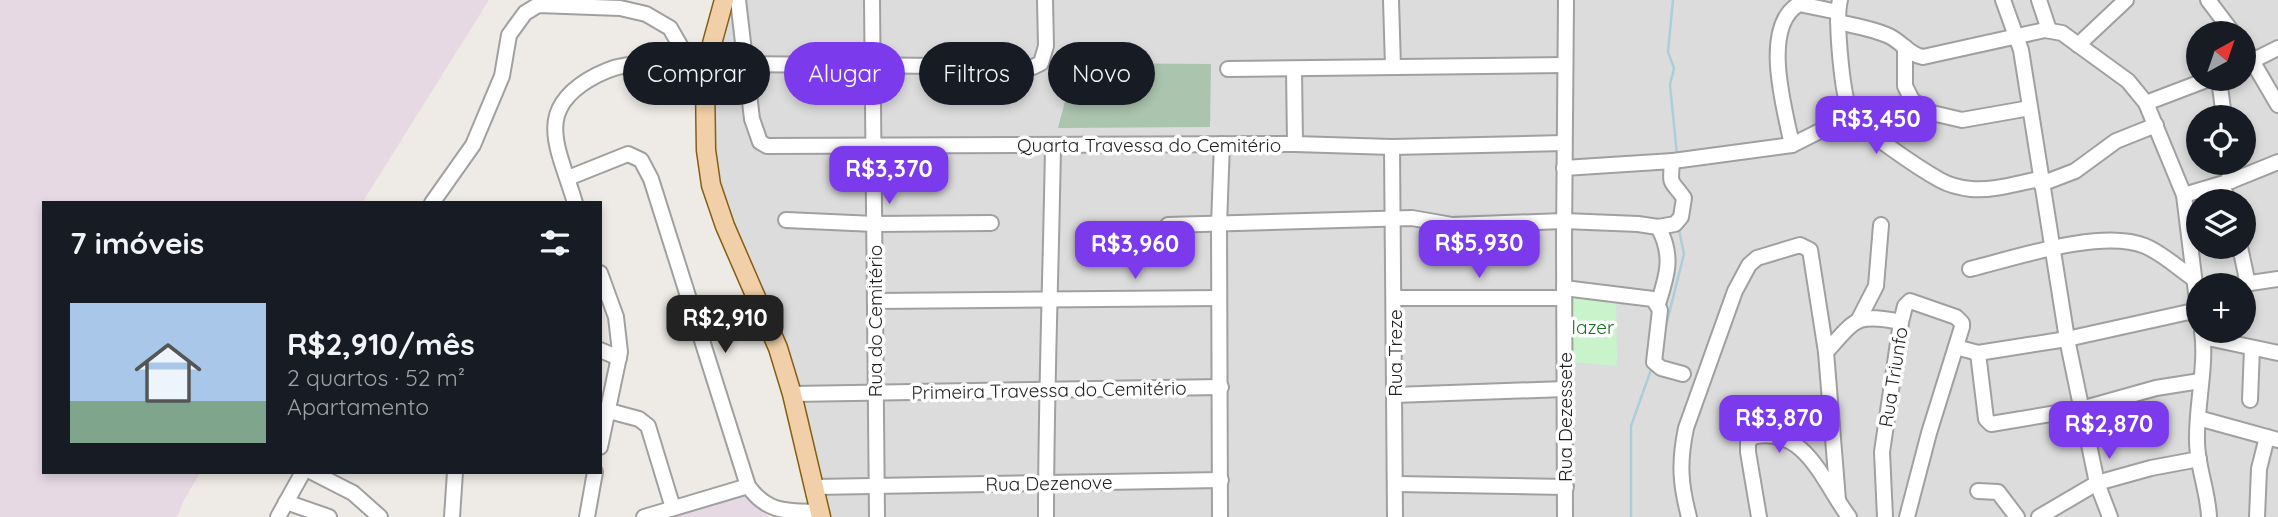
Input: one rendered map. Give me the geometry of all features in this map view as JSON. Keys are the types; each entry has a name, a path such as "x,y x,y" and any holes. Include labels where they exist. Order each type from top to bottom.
{"main road":[{"path":"712,42 724,0"},
{"path":"703,105 707,160 714,199 770,325 792,394 820,514"}],"street":[{"path":"738,0 744,42"},
{"name":"Rua do Cemitério","path":"871,42 872,0"},
{"path":"905,65 1036,66 1042,60 1046,46 1045,0"},
{"path":"1391,0 1393,67"},
{"name":"Rua Dezessete","path":"1565,517 1566,0"},
{"path":"2003,0 2018,37 2067,339 2096,483 2110,517"},
{"path":"2039,0 2049,30"},
{"path":"2078,45 2126,0"},
{"path":"2208,0 2224,21"},
{"path":"1792,145 1777,53 1781,29 1791,11 1799,4 1806,3 1839,12 1884,34 1913,55 1923,57 2049,30 2062,33 2128,81 2146,103 2184,195 2194,273"},
{"path":"433,201 473,145 502,76 509,35 526,13 538,5 620,8 646,14 670,28 678,42"},
{"path":"1839,12 1843,80 1852,115 1912,162 1943,181 1969,189 2040,182 2076,171 2116,141 2155,125"},
{"path":"1905,47 1905,86 1912,100 1932,113 1962,120 2030,108"},
{"path":"2256,59 2278,48"},
{"path":"574,201 554,136 554,126 562,106 576,87 623,65"},
{"path":"1228,69 1564,65"},
{"path":"1294,69 1295,144"},
{"path":"2256,74 2278,106"},
{"path":"2146,103 2186,88"},
{"name":"Quarta Travessa do Cemitério","path":"751,105 752,120 760,142 767,146 1295,144 1392,147 1564,143"},
{"name":"Rua do Cemitério","path":"871,105 877,517"},
{"path":"1564,168 1676,161 1792,145 1852,115"},
{"path":"1220,517 1219,224 1222,144"},
{"path":"1046,517 1046,390 1051,299 1053,146"},
{"name":"Rua Treze","path":"1392,147 1395,517"},
{"path":"568,178 628,155 641,159 651,179 748,486 757,499 771,508 820,514"},
{"path":"1168,225 1412,218 1452,225 1564,221 1658,227 1675,224 1681,218 1684,198 1671,182 1676,161"},
{"path":"2184,195 2278,162"},
{"path":"2226,175 2227,189"},
{"path":"786,220 875,224 991,223"},
{"path":"1826,352 1860,319 1876,286 1881,225"},
{"path":"1658,227 1668,248 1658,304"},
{"path":"1970,269 2052,248 2092,242 2137,243 2148,247 2186,278"},
{"path":"1689,517 1681,485 1682,449 1686,428 1735,291 1749,265 1757,258 1800,245 1810,250 1826,352 1839,500"},
{"path":"602,278 616,317 620,340 609,411 602,433"},
{"path":"2256,283 2278,279"},
{"path":"1395,298 1564,293 1646,296 1653,299 1660,310 1655,363 1683,374"},
{"path":"875,301 1219,298"},
{"name":"Rua Triunfo","path":"1885,517 1882,452 1905,306 1910,301 1956,317 1962,327 1956,347"},
{"path":"1906,517 1956,347 1979,353 2067,339 2186,312"},
{"path":"1860,319 1873,316 1901,322"},
{"path":"2202,343 2197,445 2209,498 2210,517"},
{"path":"2234,343 2278,353"},
{"path":"2250,400 2252,348"},
{"path":"602,351 619,358"},
{"path":"1979,353 1988,422 1998,424 2081,409 2156,388 2200,381"},
{"name":"Primeira Travessa do Cemitério","path":"792,394 1221,387"},
{"path":"1394,395 1564,389"},
{"path":"609,411 643,421 648,426 673,508"},
{"path":"2198,418 2273,438 2259,469 2257,517"},
{"path":"1759,517 1748,452 1748,443 1752,437 1759,435 1784,438 1806,453 1849,517"},
{"path":"2039,517 2096,483 2151,468 2199,459"},
{"path":"278,517 302,474"},
{"path":"317,474 353,493 380,517"},
{"path":"452,517 455,474"},
{"path":"585,517 596,474"},
{"name":"Rua Dezenove","path":"814,486 1221,480"},
{"path":"1396,484 1566,487"},
{"path":"644,517 748,486"},
{"path":"1978,491 1998,492 2017,517"},
{"path":"286,502 330,517"}],"shaded area":[{"path":"0,0 489,0 363,201 42,201 42,474 199,474 177,517 0,517"},
{"path":"718,0 2278,0 2278,517 823,517 784,346 716,191 708,105 770,105 770,42 712,42"},
{"path":"741,493 769,517 664,517"}],"green space":[{"path":"1155,64 1211,64 1210,127 1058,128 1064,105 1155,105"},
{"name":"lazer","path":"1567,291 1616,297 1617,366 1573,362"}],"waterway":[{"path":"1673,0 1668,52 1674,68 1670,85 1677,155"},
{"path":"1664,334 1684,254 1679,230"},
{"path":"1631,517 1631,426 1652,367"}]}
